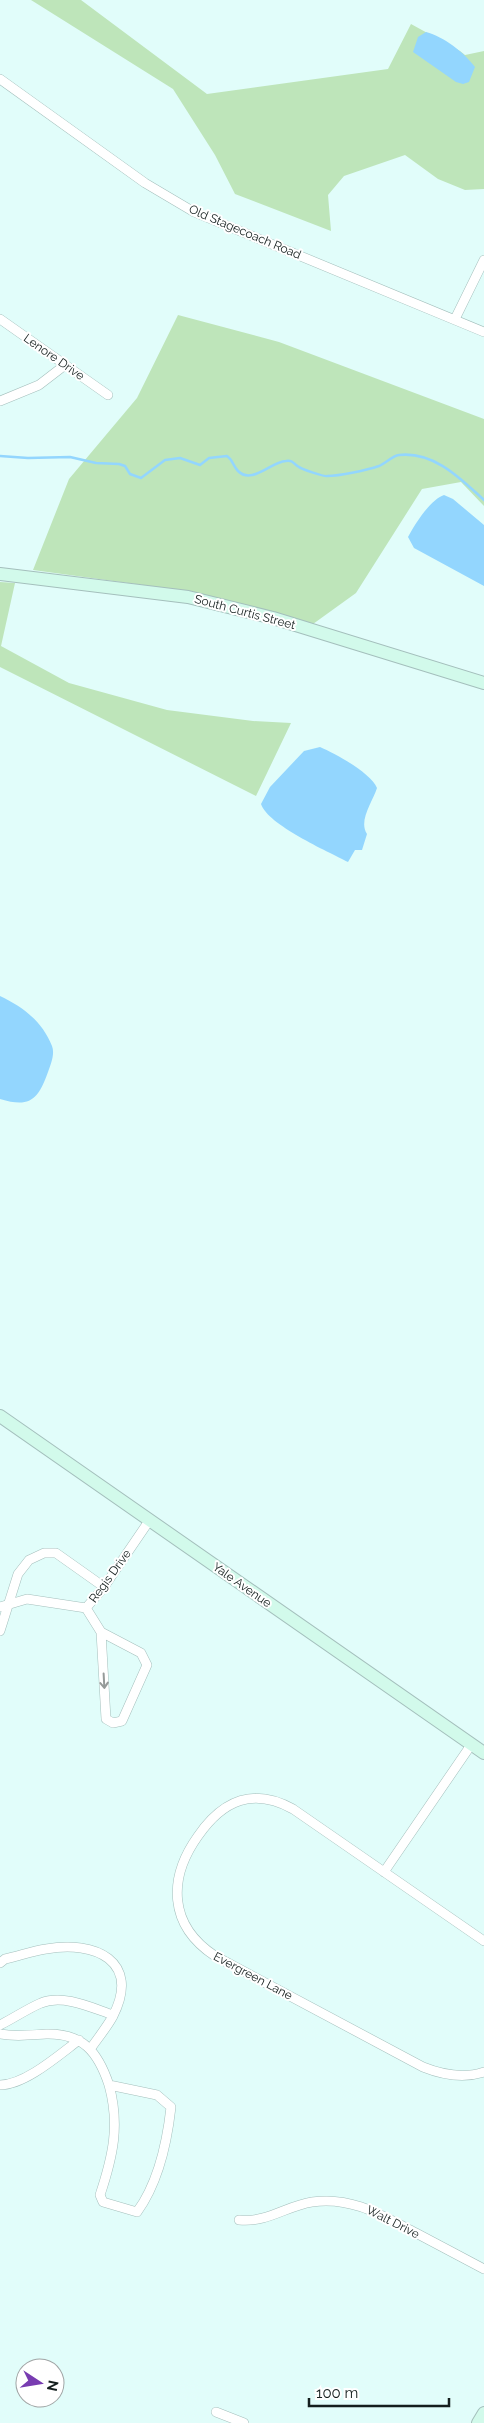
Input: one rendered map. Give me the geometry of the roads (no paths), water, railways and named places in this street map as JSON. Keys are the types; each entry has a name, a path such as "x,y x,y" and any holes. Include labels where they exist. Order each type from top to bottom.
{"street":[{"name":"Old Stagecoach Road","path":"0,79 145,183 194,212 484,332"},
{"path":"455,319 484,260"},
{"name":"Lenore Drive","path":"0,319 108,395"},
{"path":"0,401 39,385 65,365"},
{"name":"South Curtis Street","path":"0,574 188,597 273,618 484,683"},
{"name":"Yale Avenue","path":"0,1416 484,1753"},
{"name":"Regis Drive","path":"3,1606 27,1600 86,1608 104,1587 149,1521"},
{"path":"0,1630 3,1606 18,1574 29,1560 44,1553 56,1553 104,1587"},
{"path":"86,1608 101,1632 106,1719 113,1723 122,1721 147,1665 141,1653 101,1632"},
{"path":"384,1872 471,1745"},
{"name":"Evergreen Lane","path":"484,1941 283,1804 256,1798 231,1803 219,1810 189,1848 177,1881 177,1898 180,1914 190,1933 205,1949 215,1956 423,2067 449,2076 463,2076 484,2072"},
{"path":"2,1959 47,1948 69,1947 90,1950 105,1956 115,1963 121,1972 121,1988 113,2015 92,2048"},
{"path":"0,2025 42,2002 52,2001 67,2001 113,2015"},
{"path":"0,2034 11,2036 62,2035 79,2040 92,2048 103,2068 116,2109 115,2134 109,2168 100,2196 103,2202 137,2212 146,2199 163,2156 171,2107 157,2095 109,2084"},
{"path":"0,2085 9,2085 24,2078 79,2040"},
{"name":"Walt Drive","path":"239,2220 261,2220 298,2205 313,2202 345,2202 376,2212 484,2269"},
{"path":"216,2412 244,2423"},
{"path":"478,2423 484,2413"}],"water":[{"path":"426,32 447,41 470,61 475,67 469,82 463,84 456,82 413,52 418,37"},
{"path":"444,495 453,499 484,525 484,586 414,548 408,537 428,507"},
{"path":"320,747 361,770 377,788 365,817 364,823 367,834 362,850 355,850 348,862 286,829 266,812 261,804 270,787 304,751"},
{"path":"0,996 24,1010 37,1022 48,1037 53,1049 53,1056 44,1082 36,1095 26,1102 10,1102 0,1099"}],"waterway":[{"path":"0,456 28,458 70,457 96,463 119,464 125,466 130,474 141,478 165,460 180,458 200,465 209,458 227,456 243,475 255,474 280,462 289,461 304,469 327,476 346,474 379,466 399,455 412,455 424,457 446,468 484,500"}]}
